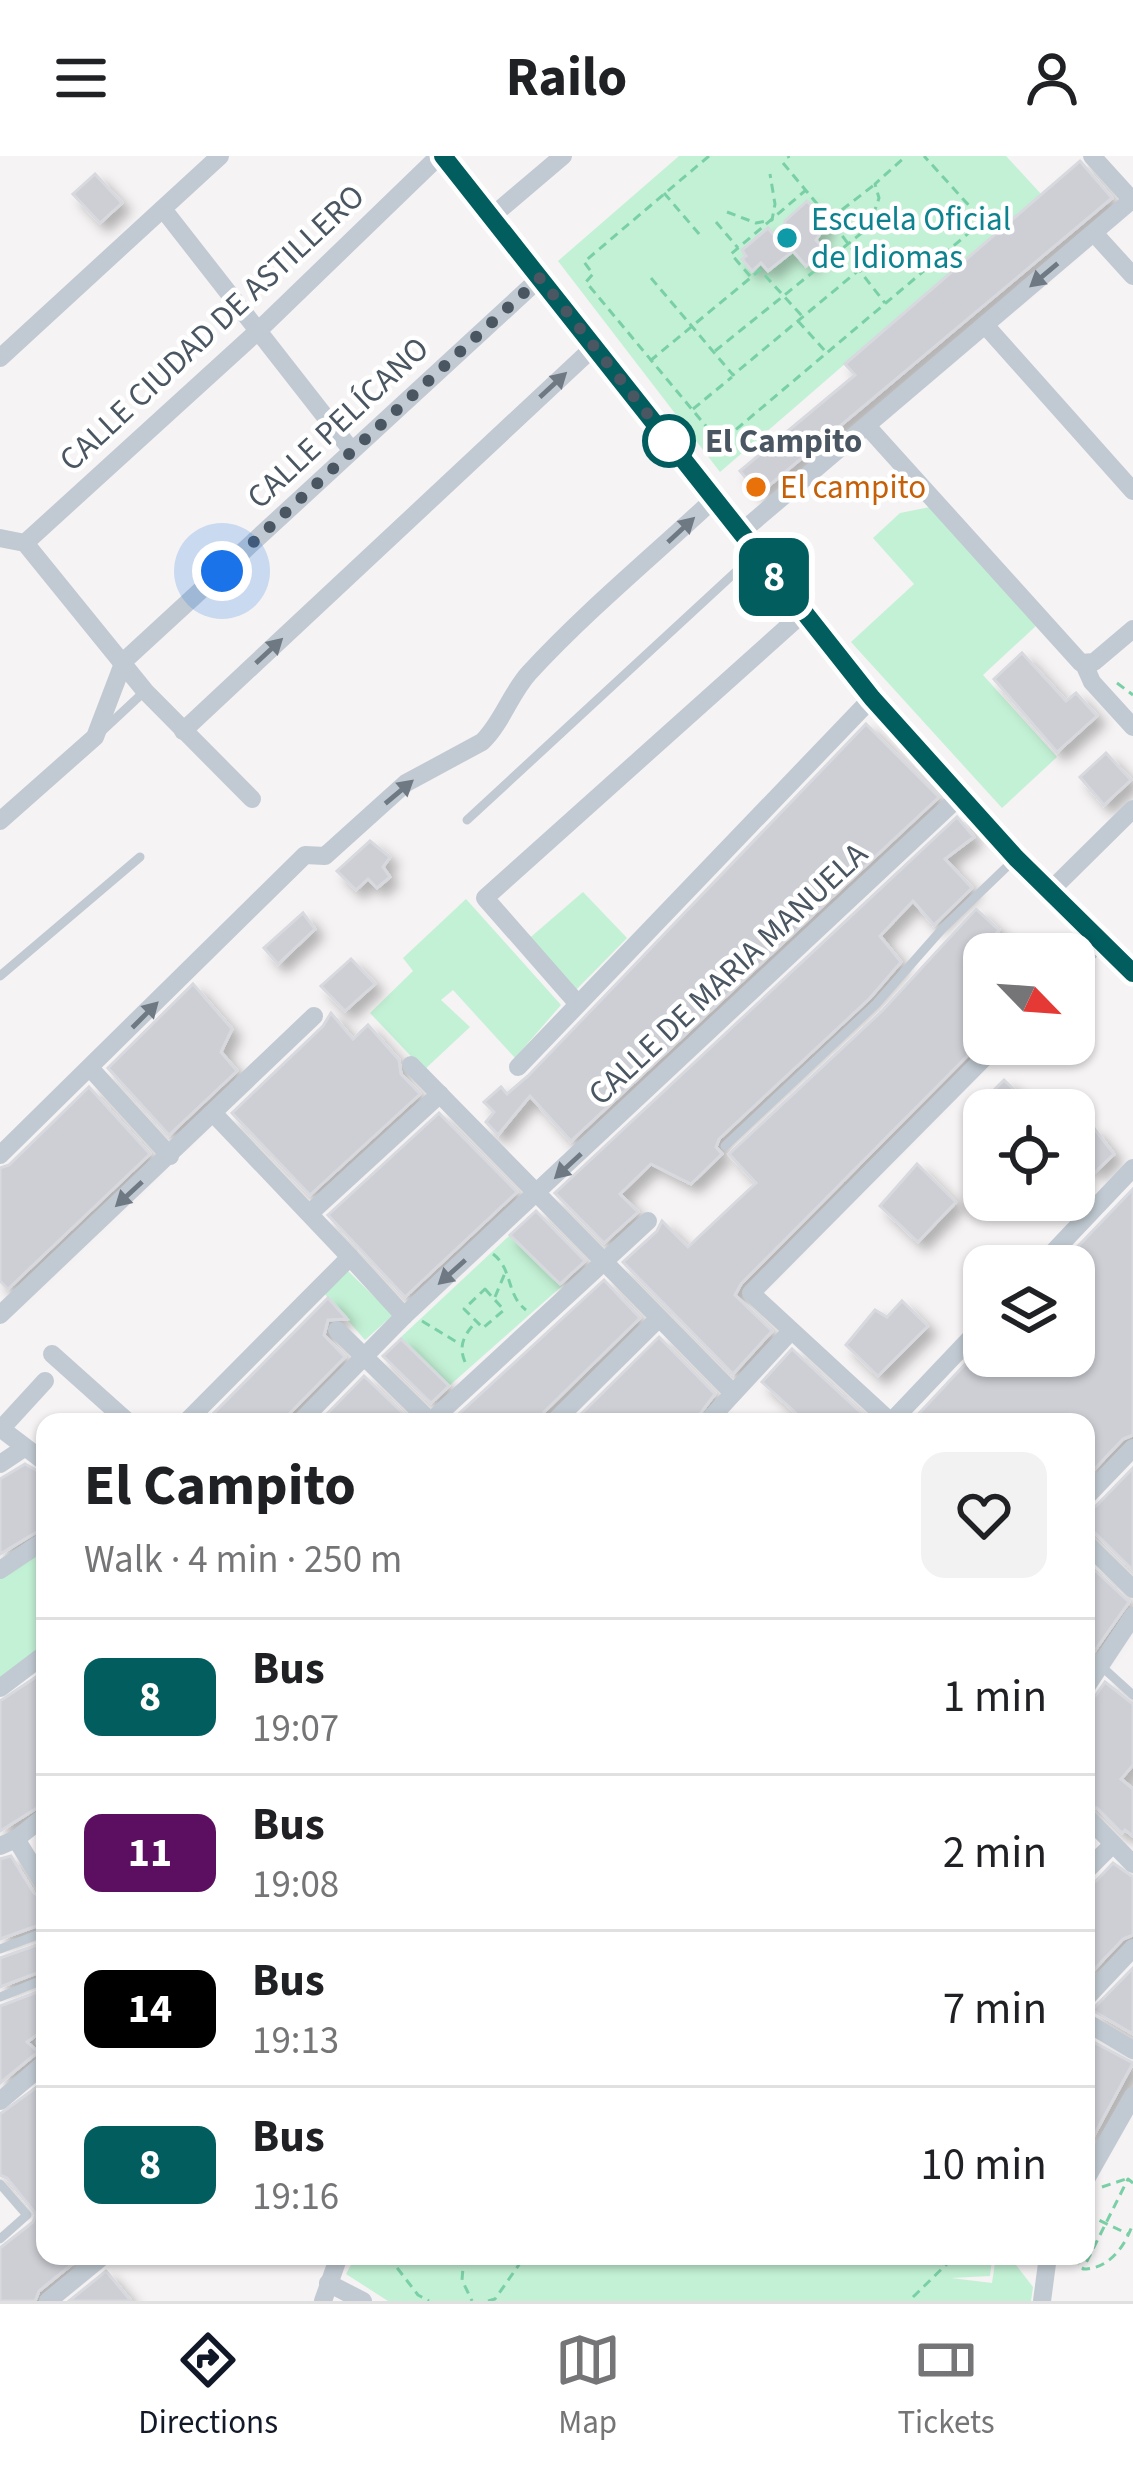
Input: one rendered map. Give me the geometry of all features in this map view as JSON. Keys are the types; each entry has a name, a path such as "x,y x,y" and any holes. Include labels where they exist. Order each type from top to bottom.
{"street":[{"path":"0,358 220,156"},
{"path":"441,156 872,698 1016,858 1133,973"},
{"name":"CALLE CIUDAD DE ASTILLERO","path":"25,543 441,156"},
{"path":"491,217 563,156"},
{"path":"748,544 867,426 1133,200 1092,156"},
{"path":"163,209 352,451"},
{"path":"1094,233 1133,276"},
{"name":"CALLE PELÍCANO","path":"124,661 540,278"},
{"path":"985,326 1133,491"},
{"path":"183,731 595,346"},
{"path":"867,426 1084,664 1092,682 1133,727"},
{"path":"0,1155 305,855 325,856 406,784 492,733 514,691 550,652 714,499"},
{"path":"0,538 25,543 146,691 252,799"},
{"path":"578,1004 485,898 802,614"},
{"path":"1084,664 1094,662 1133,629"},
{"path":"0,820 95,737 124,661"},
{"path":"518,1066 872,698"},
{"name":"CALLE DE MARIA MANUELA","path":"309,1413 959,797"},
{"path":"1050,891 1133,809"},
{"path":"1095,946 1101,940"},
{"path":"3,1307 170,1156 314,1016"},
{"path":"411,1065 733,1394"},
{"path":"881,1413 751,1293 977,1065"},
{"path":"91,1069 170,1156"},
{"path":"310,1213 440,1094"},
{"path":"214,1114 412,1318"},
{"path":"1060,1245 1133,1168"},
{"path":"441,1413 648,1221"},
{"path":"195,1413 350,1257"},
{"path":"563,1413 658,1319"},
{"path":"338,1330 422,1413"},
{"path":"715,1413 791,1331"},
{"path":"900,1413 963,1346"},
{"path":"52,1354 118,1413"},
{"path":"36,1456 0,1429 45,1381"},
{"path":"0,1464 24,1448"},
{"path":"1095,1488 1133,1448"},
{"path":"0,1570 36,1546"},
{"path":"1095,1552 1133,1588"},
{"path":"1095,1675 1133,1616"},
{"path":"0,1688 36,1661"},
{"path":"36,1823 8,1843 36,1876"},
{"path":"1095,1826 1133,1864"},
{"path":"1095,1862 1112,1845"},
{"path":"1095,1988 1133,1948"},
{"path":"1095,2027 1133,2050"},
{"path":"0,2101 36,2071"},
{"path":"1095,2176 1133,2096"},
{"path":"49,2301 92,2265"},
{"path":"1042,2301 1047,2265"},
{"path":"326,2292 363,2301"}],"lane":[{"path":"467,820 748,544"},
{"path":"95,737 146,691"},
{"path":"0,976 140,857"},
{"path":"724,1146 876,1004 943,928 1016,858"},
{"path":"1101,1666 1133,1695"},
{"path":"0,1949 36,1935"},
{"path":"0,1997 36,1983"},
{"path":"0,2184 27,2215 0,2239"}],"path":[{"path":"709,156 584,262 593,274 586,281 720,443 983,221 924,156"},
{"path":"830,219 906,156"},
{"path":"692,410 859,270 860,260 783,163"},
{"path":"770,174 775,204 772,220"},
{"path":"714,352 869,227 879,198 875,184"},
{"path":"751,278 731,254 806,190"},
{"path":"663,192 700,236"},
{"path":"727,212 756,223 772,220"},
{"path":"716,222 738,248"},
{"path":"650,361 760,270 828,354"},
{"path":"859,270 886,304"},
{"path":"651,278 734,376"},
{"path":"492,1253 506,1269 515,1302 532,1314"},
{"path":"494,1299 506,1269"},
{"path":"485,1289 494,1299 504,1310 483,1328 464,1309 485,1289"},
{"path":"412,1318 462,1345"},
{"path":"470,1368 462,1345 476,1321"},
{"path":"1095,2186 1131,2181"},
{"path":"1095,2244 1131,2181"},
{"path":"1095,2219 1129,2235"},
{"path":"1083,2269 1096,2269 1109,2260 1133,2223"},
{"path":"395,2265 418,2295 429,2301"},
{"path":"463,2265 462,2280 472,2300 463,2301"},
{"path":"488,2301 495,2299 515,2265"},
{"path":"913,2297 946,2265"},
{"path":"1081,2265 1083,2269"},
{"path":"1083,2269 1085,2265"}],"green space":[{"path":"679,156 1006,156 1041,194 720,472 558,261"},
{"path":"930,507 1037,625 983,675 1057,757 1002,808 851,642 914,584 873,538 900,513"},
{"path":"583,892 627,938 571,995 525,942"},
{"path":"466,899 561,1005 515,1058 453,990 441,1000 470,1027 424,1070 370,1013 413,971 403,958"},
{"path":"510,1235 562,1286 449,1386 400,1338"},
{"path":"347,1270 393,1315 365,1340 323,1292"},
{"path":"36,1555 36,1651 0,1679 0,1579"},
{"path":"351,2265 991,2265 990,2276 951,2278 992,2283 995,2265 1016,2265 1033,2287 1031,2301 388,2301 346,2274"}],"building":[{"path":"1080,161 1112,198 759,494 740,471 855,375 845,364"},
{"path":"95,174 122,203 100,223 73,194"},
{"name":"Escuela Oficial de Idiomas","path":"807,201 827,223 816,240 824,249 806,266 793,251 768,271 761,263 752,271 742,259 746,256 742,250 768,228 780,243 785,221"},
{"path":"1022,653 1066,701 1076,693 1097,716 1057,752 994,679"},
{"path":"866,724 939,797 571,1141 530,1096 498,1135 486,1122 494,1112 484,1102 501,1087 507,1094 528,1076"},
{"path":"1106,753 1131,780 1104,805 1080,777"},
{"path":"957,817 974,837 945,859 972,888 934,925 913,901 880,936 901,962 870,998 719,1139 716,1147 722,1154 691,1184 651,1164 620,1194 638,1212 604,1243 555,1193"},
{"path":"370,841 390,857 383,867 390,877 377,888 368,879 356,890 337,871"},
{"path":"976,909 999,930 963,933 963,1060 741,1284 735,1295 772,1331 733,1374 623,1262 662,1221 688,1247 756,1183 729,1154 882,1011"},
{"path":"303,913 315,929 278,964 264,948"},
{"path":"351,959 375,984 345,1011 321,986"},
{"path":"193,984 232,1029 221,1052 237,1071 169,1135 108,1068"},
{"path":"331,1013 353,1039 368,1025 399,1060 401,1074 420,1094 310,1195 232,1113"},
{"path":"89,1087 150,1154 8,1289 0,1281 0,1168 9,1165"},
{"path":"439,1113 517,1192 405,1297 328,1215"},
{"path":"1095,1130 1114,1154 1095,1172"},
{"path":"917,1164 956,1202 918,1242 880,1206"},
{"path":"1133,1189 1133,1435 1123,1439 1095,1469 1095,1413 919,1413 963,1366 963,1377 1095,1377 1095,1245 1079,1245"},
{"path":"536,1211 585,1261 560,1284 510,1235"},
{"path":"604,1280 640,1318 544,1413 460,1413"},
{"path":"328,1298 347,1319 328,1320 324,1335 345,1357 290,1413 214,1413"},
{"path":"902,1301 928,1326 878,1376 846,1345 875,1310 887,1317"},
{"path":"659,1337 715,1394 701,1413 582,1413"},
{"path":"401,1339 449,1386 431,1403 383,1356"},
{"path":"792,1349 861,1413 796,1413 762,1382"},
{"path":"364,1376 403,1413 328,1413"},
{"path":"25,1464 36,1470 36,1532 0,1554 0,1479"},
{"path":"1133,1468 1133,1570 1095,1533 1096,1506"},
{"path":"1095,1570 1129,1602 1095,1650"},
{"path":"36,1677 36,1809 0,1831 0,1701"},
{"path":"1105,1682 1133,1704 1133,1765 1121,1779 1133,1789 1133,1836 1125,1830 1122,1833 1095,1807 1096,1695"},
{"path":"11,1856 36,1894 36,1926 0,1939 0,1859"},
{"path":"1113,1863 1133,1877 1133,1935 1123,1939 1095,1969 1095,1881"},
{"path":"36,1945 36,1973 0,1987 0,1958"},
{"path":"1133,1968 1133,2034 1095,2012"},
{"path":"36,1992 36,2036 27,2042 36,2054 0,2083 0,2006"},
{"path":"1095,2043 1133,2063 1095,2133"},
{"path":"36,2088 36,2214 0,2175 0,2114"},
{"path":"36,2214 36,2265 71,2265 39,2291 35,2301 0,2301 0,2248 33,2222"},
{"path":"106,2271 131,2301 69,2301"}],"bus line":[{"name":"8","path":"443,156 872,698 1016,858 1133,973"}],"place":[{"name":"Escuela Oficial de Idiomas","path":"787,238"},
{"name":"El Campito","path":"669,441"},
{"name":"El campito","path":"756,487"}],"route":[{"path":"222,571 540,278 669,441"}]}
